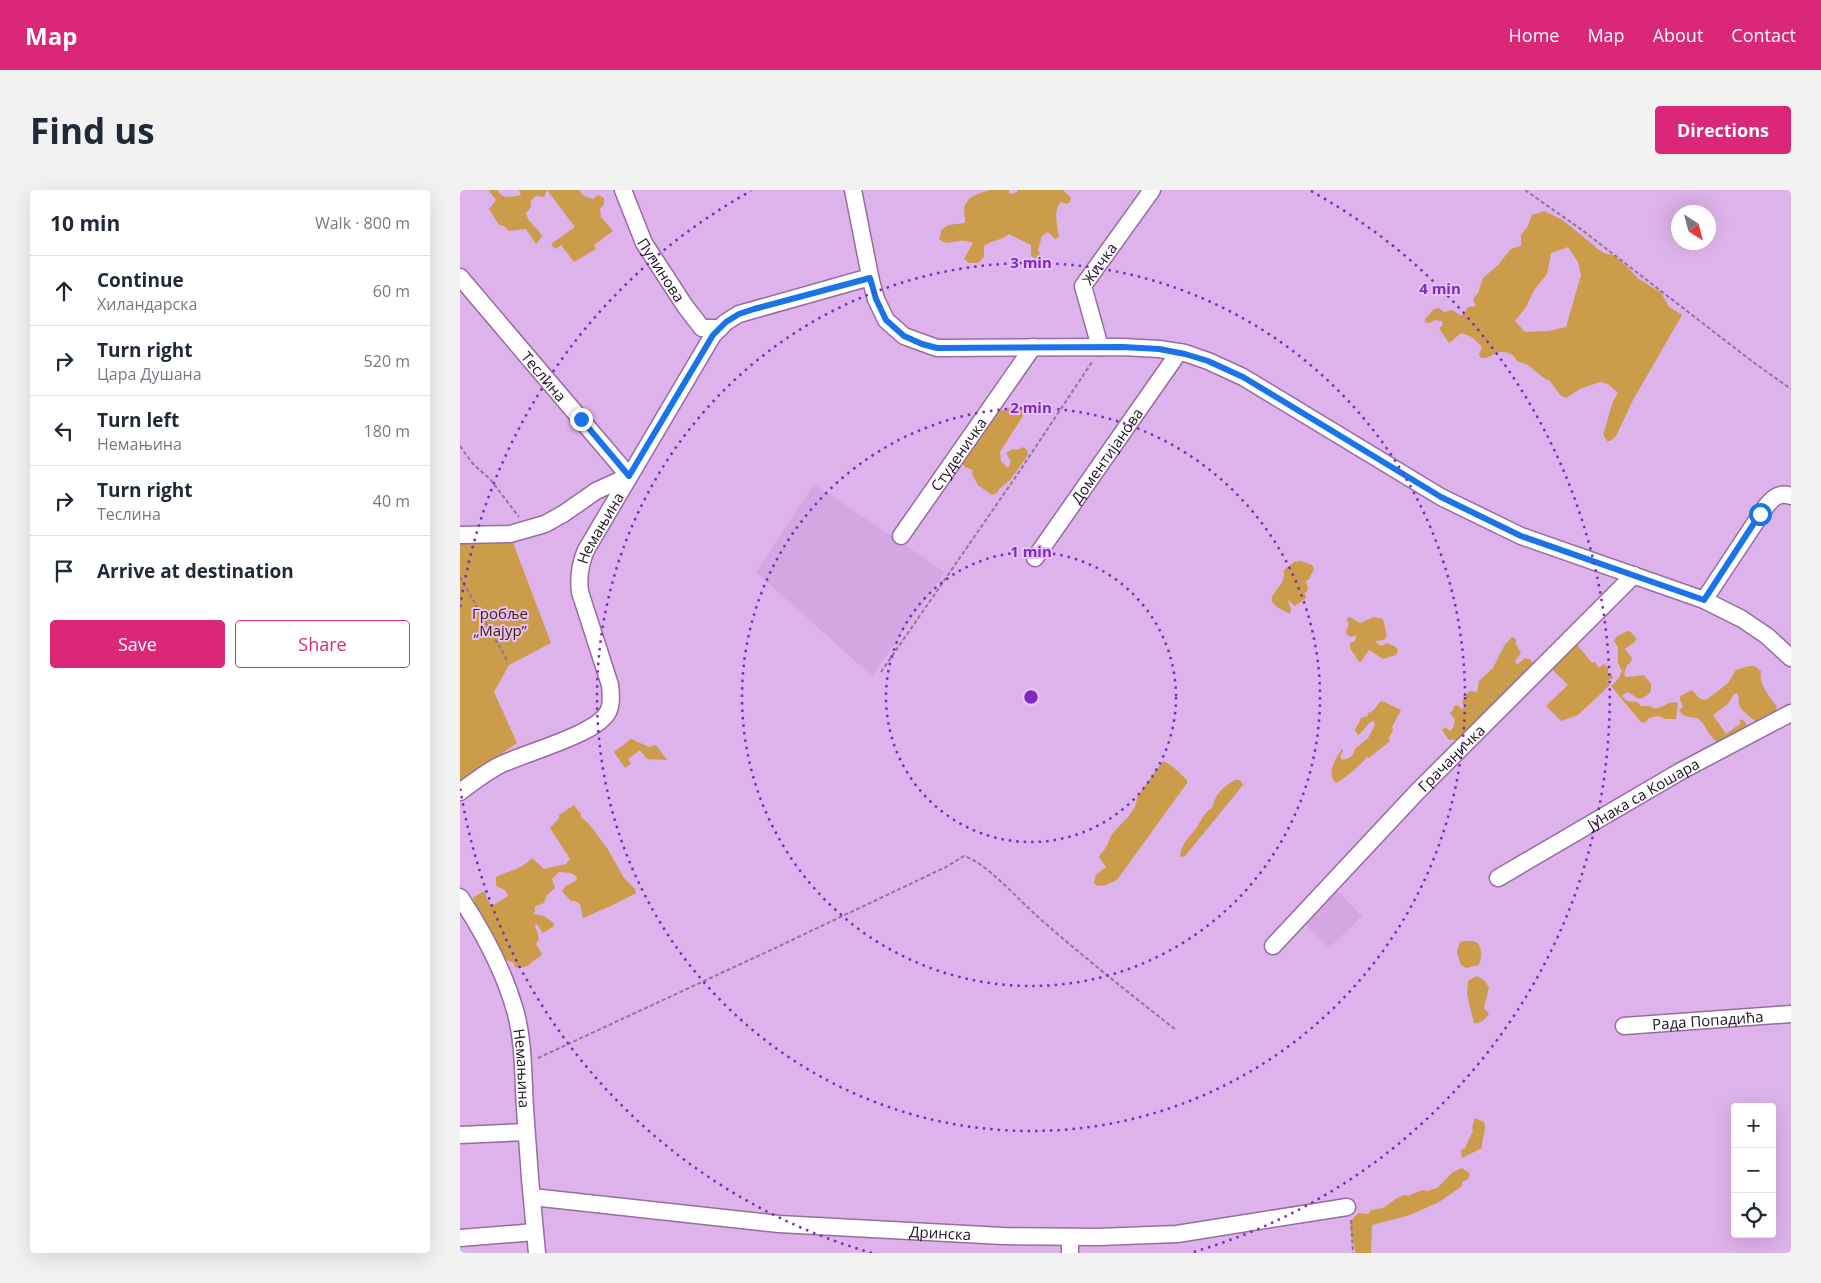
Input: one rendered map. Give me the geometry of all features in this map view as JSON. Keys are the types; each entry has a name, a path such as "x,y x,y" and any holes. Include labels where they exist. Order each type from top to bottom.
{"street":[{"name":"Пупинова","path":"623,190 644,243 684,306 702,328 720,328"},
{"path":"854,190 870,278 876,299 886,320 904,336 937,348 1098,347 1159,349 1180,352 1208,361 1243,377 1441,497 1521,536 1704,600 1742,619 1767,636 1791,658"},
{"name":"Жичка","path":"1098,347 1084,286 1152,190"},
{"name":"Теслина","path":"460,277 629,476"},
{"name":"Немањина","path":"460,792 496,767 585,731 598,723 608,712 611,697 610,685 580,592 578,578 580,565 586,550 713,335 739,314 870,278"},
{"name":"Студеничка","path":"900,536 1033,347"},
{"name":"Доментијанова","path":"1035,558 1180,352"},
{"path":"460,534 510,534 545,524 596,491 629,476"},
{"path":"1704,600 1767,505 1781,494 1791,496"},
{"name":"Грачаничка","path":"1272,946 1424,785 1634,576"},
{"name":"Јунака са Кошара","path":"1498,878 1682,771 1791,713"},
{"name":"Немањина","path":"460,897 473,916 506,985 515,1012 522,1065 537,1253"},
{"name":"Рада Попадића","path":"1624,1026 1791,1014"},
{"path":"460,1135 526,1132"},
{"name":"Дринска","path":"532,1197 779,1224 1003,1236 1070,1245 1177,1234 1348,1207"},
{"path":"460,1238 535,1232"}],"path":[{"path":"1525,190 1582,230 1753,362 1791,388"},
{"path":"881,672 1004,495 1091,365 1098,347"},
{"path":"460,446 473,464 490,479 528,529"},
{"path":"460,577 507,660"},
{"path":"522,1065 773,949 946,867 964,856 970,857 982,866 1051,928 1176,1030"},
{"path":"1348,1207 1354,1253"}],"shaded area":[{"path":"814,484 945,572 872,676 756,572"},
{"path":"1334,888 1362,916 1329,948 1302,921"}],"green space":[{"path":"488,190 497,190 502,195 508,197 521,195 519,190 547,190 544,197 536,196 532,200 531,207 526,213 529,220 542,236 536,244 526,229 509,231 504,226 499,225 489,209 496,200"},
{"path":"547,190 579,190 584,196 593,199 598,195 604,198 604,204 600,209 601,217 613,231 594,245 596,249 574,262 561,245 555,249 551,244 575,227"},
{"path":"990,190 1009,190 1011,194 1017,192 1017,190 1063,190 1071,198 1067,204 1061,202 1057,209 1056,218 1059,237 1055,239 1048,232 1042,236 1038,250 1040,255 1038,260 1031,256 1031,245 1009,234 984,246 984,257 978,263 969,263 964,259 973,243 963,241 946,243 939,239 942,229 948,225 965,223 965,205 970,199 977,194"},
{"path":"1545,211 1563,220 1601,251 1615,256 1638,279 1660,291 1669,307 1682,315 1633,400 1616,436 1610,441 1607,441 1603,434 1618,393 1608,384 1600,382 1580,389 1566,398 1561,396 1550,381 1528,365 1517,361 1513,355 1499,352 1486,358 1481,358 1479,355 1482,347 1472,337 1461,333 1449,343 1439,328 1443,325 1442,321 1425,322 1425,319 1434,309 1439,308 1444,312 1452,310 1463,315 1468,307 1476,306 1473,299 1478,293 1483,278 1498,265 1511,249 1521,246 1521,235 1528,226 1532,215","holes":["1568,247 1578,262 1581,275 1566,327 1549,331 1525,332 1515,321 1526,307 1534,290 1547,274 1551,253"]},
{"path":"1012,406 1026,411 1000,452 1001,461 1008,468 1011,461 1006,453 1013,449 1016,450 1024,447 1028,455 1010,480 997,493 992,495 978,485 972,474 973,470 965,467 962,463 993,413 1001,410 1006,411"},
{"name":"Гробље „Мајур”","path":"512,540 551,643 509,665 494,692 517,743 460,782 460,541"},
{"path":"1301,561 1312,565 1314,569 1306,581 1308,590 1305,593 1306,598 1295,606 1288,600 1291,610 1290,614 1274,605 1272,598 1283,581 1284,570 1294,562"},
{"path":"1350,617 1360,623 1374,617 1383,619 1387,636 1384,640 1375,641 1380,646 1388,643 1397,648 1396,655 1383,659 1369,650 1360,663 1350,648 1350,643 1355,641 1356,637 1355,635 1352,637 1347,635 1346,631 1349,624 1346,619"},
{"path":"1628,631 1636,638 1635,642 1625,649 1632,658 1631,662 1627,665 1624,675 1627,677 1644,675 1651,686 1650,693 1643,698 1638,698 1627,692 1622,696 1628,701 1637,702 1641,706 1649,706 1655,709 1670,703 1678,703 1676,719 1665,719 1658,716 1649,718 1645,723 1641,722 1611,686 1619,678 1622,671 1618,663 1618,647 1614,641 1617,636"},
{"path":"1512,637 1516,639 1516,644 1521,653 1515,661 1517,665 1525,658 1531,660 1533,665 1459,739 1449,740 1442,730 1445,727 1450,731 1453,728 1455,720 1450,713 1454,706 1458,705 1462,710 1464,706 1462,702 1468,692 1477,692 1479,681 1493,668 1504,646"},
{"path":"1574,641 1592,663 1595,662 1599,668 1604,664 1608,668 1608,674 1612,674 1613,678 1607,681 1610,685 1578,715 1561,721 1546,706 1568,685 1549,666 1568,653"},
{"path":"1754,666 1761,671 1761,681 1777,707 1769,718 1757,721 1741,708 1737,693 1734,694 1728,704 1713,715 1726,734 1741,723 1739,721 1742,719 1750,728 1721,744 1711,736 1699,719 1681,713 1679,710 1683,707 1680,696 1692,690 1699,698 1705,700 1728,683 1736,670"},
{"path":"1382,701 1401,710 1392,727 1393,731 1389,737 1390,741 1336,783 1333,779 1332,771 1337,757 1342,749 1340,757 1342,760 1349,758 1355,749 1368,738 1375,725 1374,721 1358,735 1355,730 1361,718 1368,716 1368,713"},
{"path":"631,739 649,747 656,745 667,760 647,759 640,750 628,759 631,764 625,768 614,752"},
{"path":"1163,761 1176,769 1187,780 1187,783 1117,880 1106,885 1097,886 1094,883 1096,875 1106,867 1099,857 1111,836 1131,813 1137,797"},
{"path":"1235,780 1240,780 1243,785 1185,856 1180,857 1185,842 1204,815 1212,808 1215,799 1226,785"},
{"path":"574,805 581,812 581,817 589,824 607,848 624,878 635,889 636,893 583,918 580,904 571,901 562,891 566,886 577,880 576,876 571,873 559,872 552,879 555,888 547,895 544,903 535,906 533,914 544,916 554,923 553,927 543,933 536,923 535,925 539,939 536,944 542,954 528,966 515,967 514,963 504,959 474,908 473,897 485,891 487,899 492,906 508,896 505,890 496,886 496,877 519,867 532,858 544,869 566,864 570,859 550,828 559,818 559,815"},
{"path":"1460,942 1478,943 1481,954 1479,965 1466,968 1461,965 1457,952"},
{"path":"1477,976 1485,981 1489,988 1484,1008 1489,1014 1483,1021 1474,1023 1467,994 1468,981"},
{"path":"1475,1118 1484,1122 1485,1129 1482,1148 1462,1158 1461,1150 1465,1148 1473,1131"},
{"path":"1462,1168 1470,1174 1468,1179 1462,1182 1462,1186 1439,1202 1410,1215 1372,1225 1371,1253 1355,1253 1351,1222 1359,1213 1368,1214 1371,1210 1383,1208 1404,1195 1408,1196 1422,1190 1427,1191 1437,1188 1453,1172"}],"route":[{"path":"581,419 629,476 694,365 713,335 726,322 739,314 754,309 870,278 876,299 886,320 904,336 937,348 1123,347 1159,349 1208,361 1243,377 1441,497 1521,536 1704,600 1760,514"}]}
